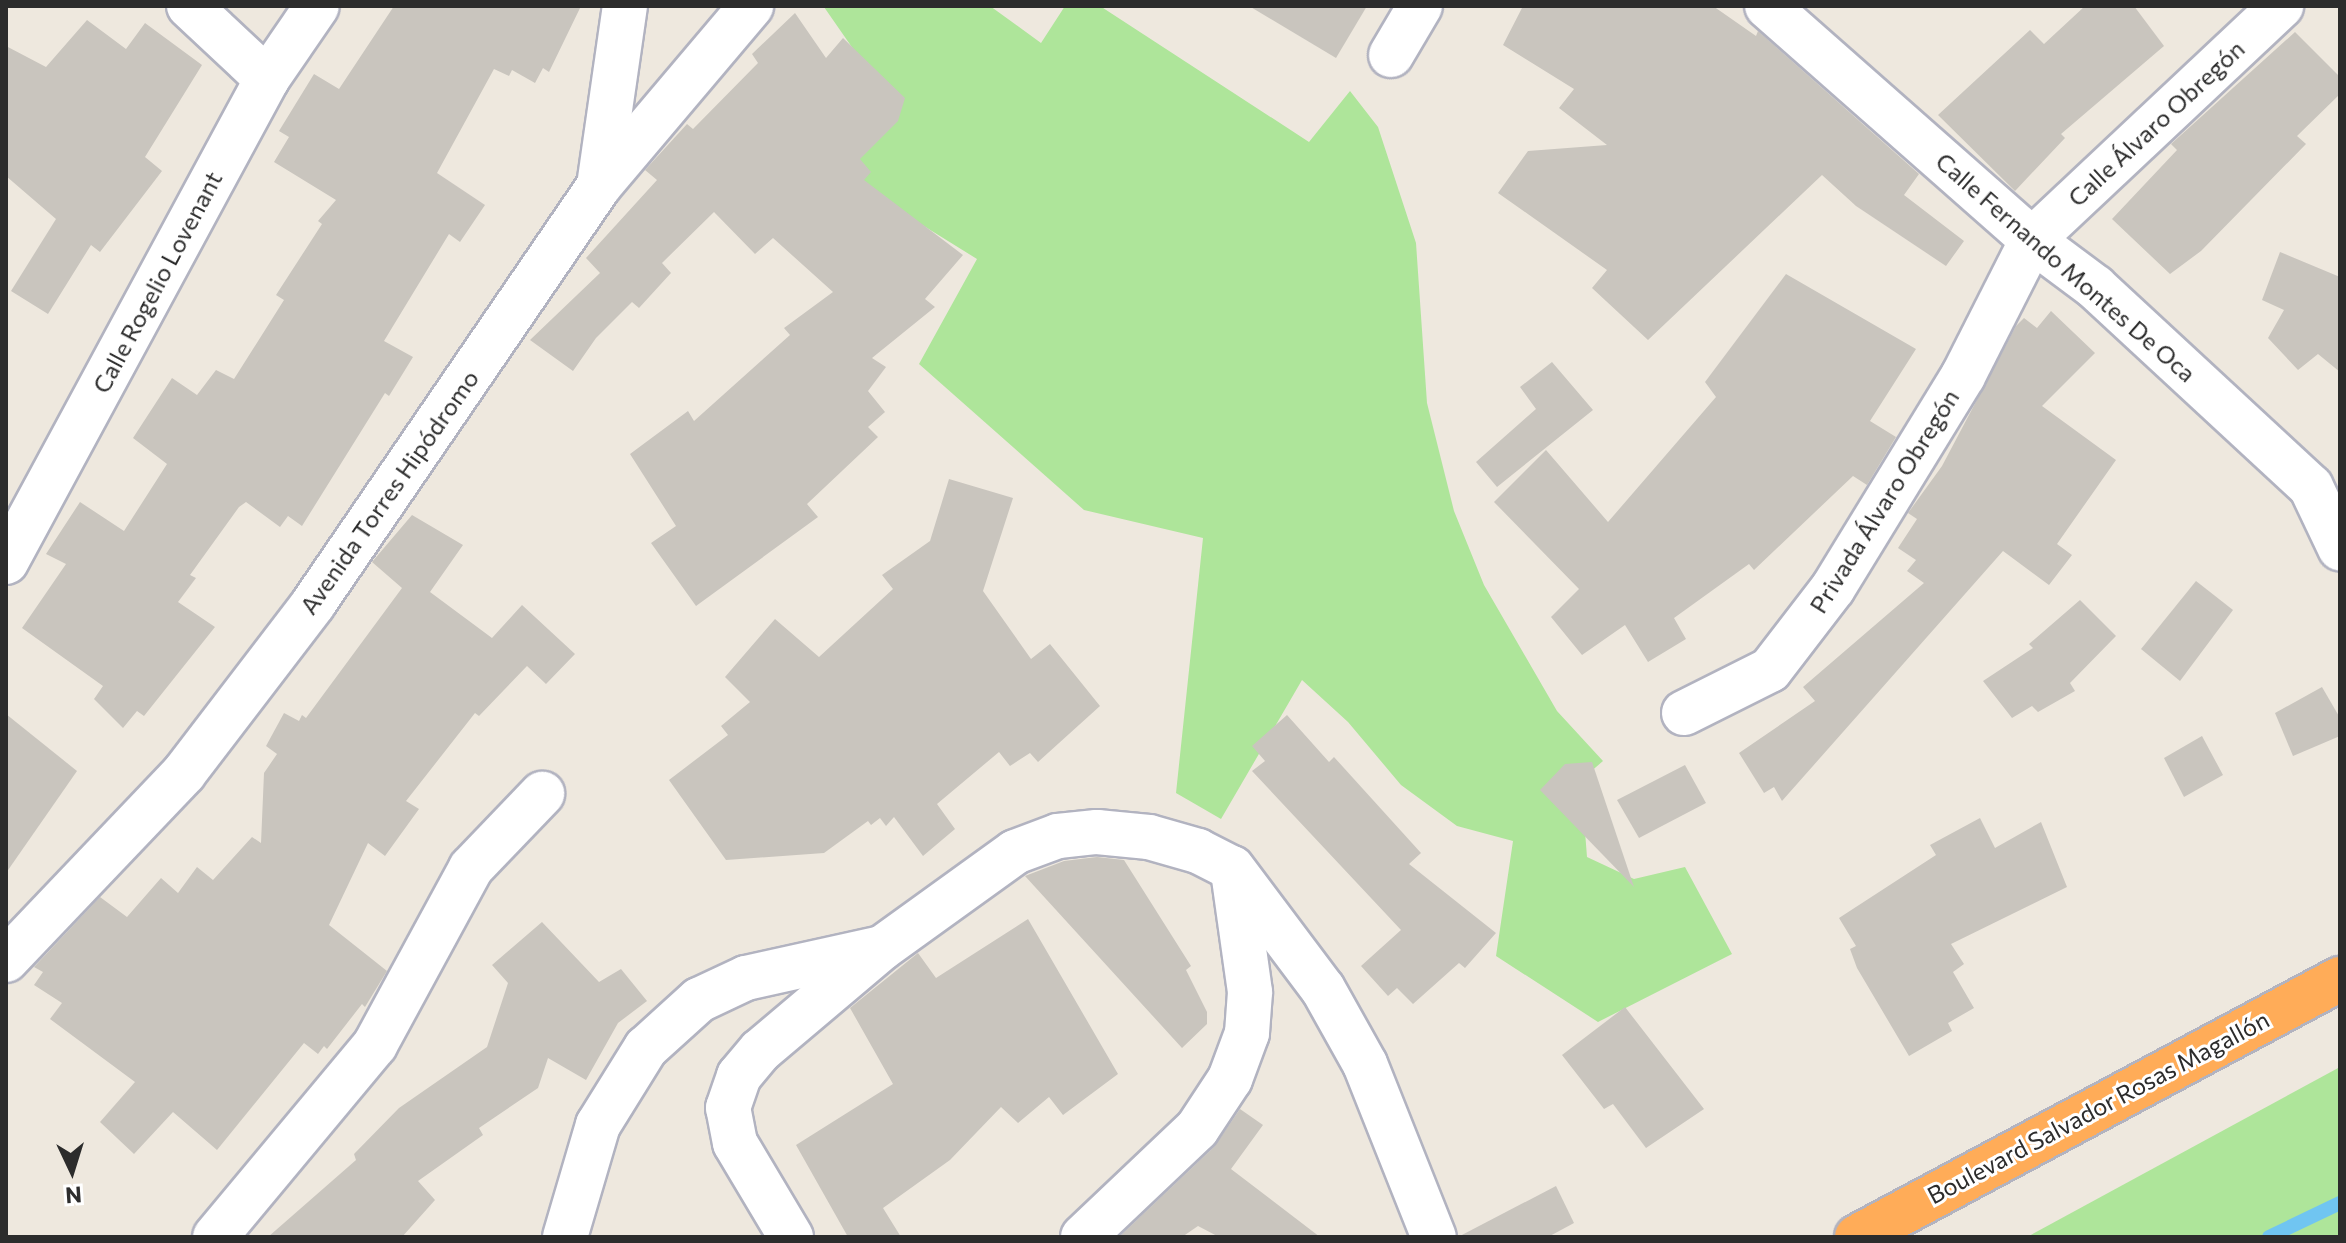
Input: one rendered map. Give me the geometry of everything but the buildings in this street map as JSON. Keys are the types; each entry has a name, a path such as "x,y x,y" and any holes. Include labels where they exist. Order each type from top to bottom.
{"highway":[{"name":"Boulevard Salvador Rosas Magallón","path":"1857,1237 2340,979"}],"street":[{"path":"189,6 267,79"},
{"name":"Calle Rogelio Lovenant","path":"6,562 267,79 317,6"},
{"path":"599,186 625,6"},
{"name":"Avenida Torres Hipódromo","path":"6,960 184,773 313,604 599,186 751,6"},
{"path":"1391,55 1420,6"},
{"name":"Calle Álvaro Obregón","path":"2032,240 2281,6"},
{"name":"Calle Fernando Montes De Oca","path":"1781,10 2032,240 2095,287 2311,487 2340,548"},
{"name":"Privada Álvaro Obregón","path":"1684,713 1770,670 1833,588 1963,376 2032,240"},
{"path":"215,1237 375,1045 471,868 542,794"},
{"path":"791,1237 735,1143 728,1108 739,1076 760,1051 882,948 1015,852 1058,836 1097,832 1149,837 1198,851 1232,868 1323,989 1365,1064 1434,1237"},
{"path":"1083,1237 1197,1129 1230,1079 1247,1033 1250,992 1232,868"},
{"path":"565,1237 598,1125 646,1048 699,1000 746,978 882,948"}],"green space":[{"path":"990,6 1041,43 1065,6 1100,6 1309,142 1350,91 1378,127 1416,243 1427,403 1454,511 1484,585 1557,711 1603,761 1581,780 1587,857 1634,879 1685,867 1732,954 1598,1022 1496,956 1513,841 1457,826 1401,785 1348,722 1302,680 1221,819 1176,793 1203,538 1084,510 919,364 977,259 840,174 890,102 824,7"},
{"path":"2340,1067 2340,1237 2027,1237"}],"waterway":[{"path":"2269,1237 2340,1203"}]}
